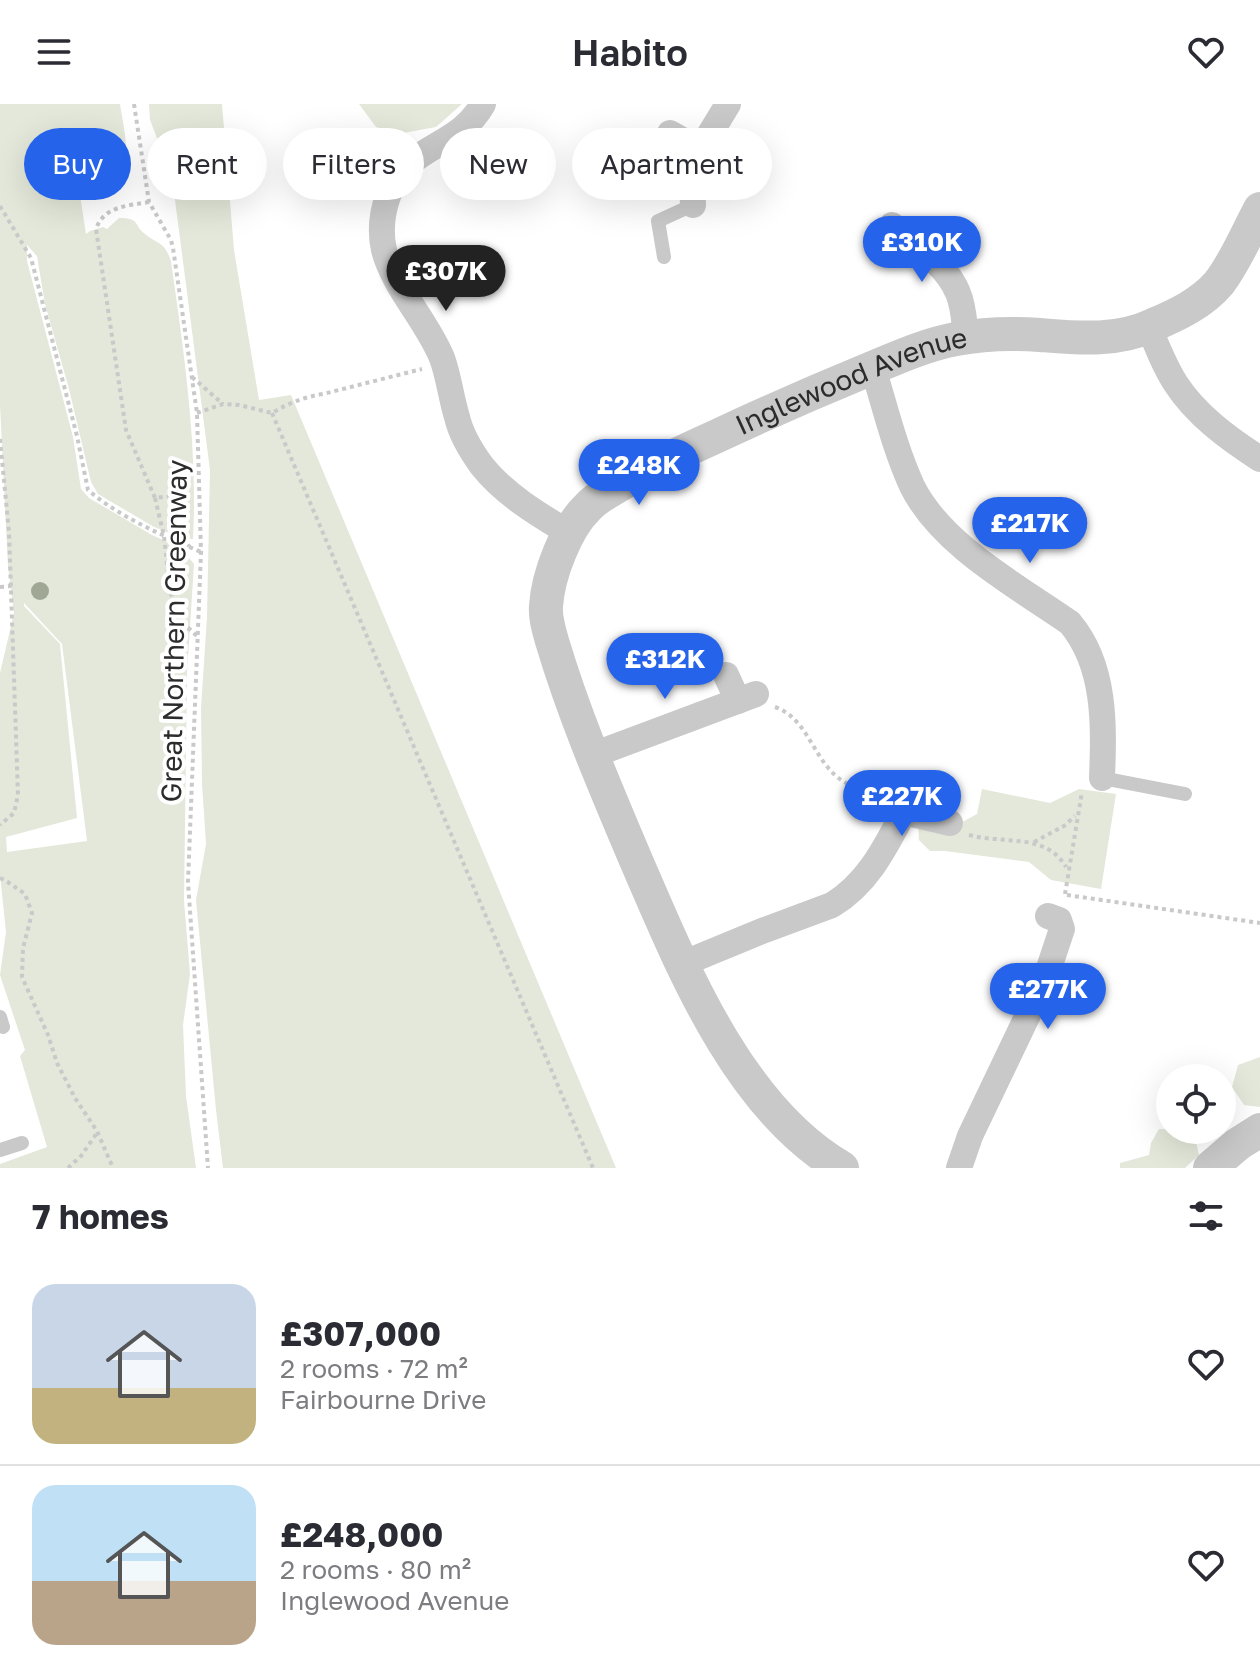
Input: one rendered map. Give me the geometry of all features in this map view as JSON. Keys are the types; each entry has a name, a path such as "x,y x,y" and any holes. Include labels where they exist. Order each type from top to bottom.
{"street":[{"path":"483,104 462,130 415,157 405,168 389,193 383,216 382,239 389,263 435,343 444,365 457,421 472,451 485,469 515,497 569,533"},
{"path":"713,128 728,104"},
{"path":"693,200 693,205"},
{"name":"Inglewood Avenue","path":"842,1168 806,1158 790,1128 744,1072 711,1022 682,964 608,796 554,650 546,606 559,555 569,533 589,505 638,473 773,410 873,368 930,346 966,337 1039,335 1092,338 1128,333 1149,327 1190,307 1225,273 1260,209"},
{"path":"892,225 917,245 951,280 963,308 966,337"},
{"path":"1149,327 1166,367 1186,397 1212,424 1260,459"},
{"path":"873,368 913,488 942,528 955,542 1070,623 1080,636 1099,690 1103,727 1102,778"},
{"path":"593,755 747,698 726,675"},
{"path":"868,801 950,823"},
{"path":"682,964 843,898 880,858 904,812"},
{"path":"959,1168 970,1136 1046,977 1062,929 1059,920 1048,916"},
{"path":"1210,1168 1260,1130"}],"lane":[{"path":"664,257 658,221 693,205"},
{"path":"1102,778 1185,794"},
{"path":"0,1150 22,1143"}],"path":[{"name":"Great Northern Greenway","path":"134,104 149,202 171,240 197,413 201,552 188,882 208,1168"},
{"path":"149,202 109,210 99,219 96,229 126,430 155,498 164,536 170,591 180,620 198,637"},
{"path":"0,206 31,258 88,490 164,536 201,552"},
{"path":"197,413 223,404 272,413 309,396 444,365"},
{"path":"192,377 223,404"},
{"path":"272,413 593,1168"},
{"path":"0,439 9,532 18,795 14,813 0,825"},
{"path":"155,498 172,496 189,547"},
{"path":"0,587 11,586"},
{"path":"747,698 786,711 802,726 829,771 865,793 868,801"},
{"path":"1102,778 1082,792 1064,894 1260,923"},
{"path":"1034,842 1064,826 1077,814"},
{"path":"950,823 953,832 1034,842 1061,858 1068,869"},
{"path":"0,878 25,894 29,903 32,913 23,948 22,977 57,1063 97,1131 113,1168"},
{"path":"68,1168 81,1156 97,1131"}],"shaded area":[{"path":"0,104 120,104 124,128 24,128 24,200 81,200 86,234 103,227 107,229 119,218 131,219 141,231 164,247 171,261 192,434 193,539 154,527 98,494 91,482 45,304 37,256 27,245 27,261 73,437 81,489 89,498 152,535 181,548 194,564 187,673 184,901 190,974 183,1025 186,1096 196,1168 0,1168 0,1164 47,1147 20,1056 25,1050 0,975 6,932 0,875 0,673 14,613 8,566 0,405","holes":["24,603 62,644 87,841 7,852 6,837 77,818 60,644"]},
{"path":"149,104 222,104 224,128 153,128"},
{"path":"359,104 462,104 436,127 376,127"},
{"path":"175,200 230,200 234,250 259,400 291,395 616,1168 223,1168 196,900 206,844 201,708 207,617 210,470"},
{"path":"982,789 1050,803 1079,789 1116,794 1101,889 1051,880 1029,862 930,851 919,840 918,826 946,831 977,814"},
{"path":"1260,1057 1260,1107 1244,1105 1236,1093 1238,1065"},
{"path":"1156,1134 1156,1144 1197,1144 1199,1155 1185,1168 1120,1168 1120,1163 1149,1155"}]}
